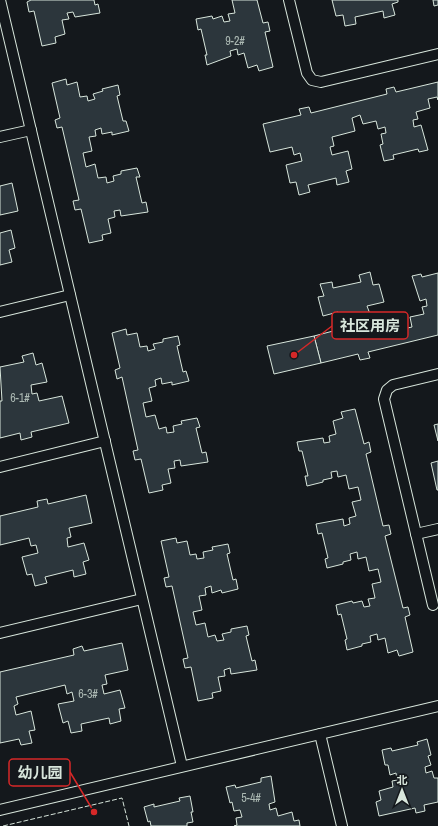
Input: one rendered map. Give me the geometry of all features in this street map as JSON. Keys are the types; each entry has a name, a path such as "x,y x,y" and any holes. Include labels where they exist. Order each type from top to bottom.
{"lane":[{"path":"0,0 182,766"},
{"path":"289,0 307,73 312,80 321,82 438,54"},
{"path":"0,137 31,130"},
{"path":"0,312 70,295"},
{"path":"433,605 384,399 387,390 393,385 438,374"},
{"path":"0,467 105,441"},
{"path":"416,534 438,529"},
{"path":"0,633 142,599"},
{"path":"0,810 438,706"},
{"path":"320,734 342,826"}],"building":[{"path":"31,0 94,0 95,5 98,4 100,13 75,17 73,12 67,13 69,19 62,20 65,34 55,37 56,43 42,46 34,11 29,12 27,2"},
{"path":"232,0 257,0 263,23 268,22 270,31 265,32 273,67 259,71 257,65 248,68 244,53 238,55 237,49 230,51 231,56 207,65 205,55 207,55 201,29 198,30 196,19 212,16 213,19 222,16 224,22 230,21 228,14 235,13"},
{"path":"332,0 398,0 398,2 392,4 395,15 384,18 383,11 355,17 356,24 345,26 343,15 336,16"},
{"path":"433,0 438,0 438,5 434,6"},
{"path":"66,79 67,85 77,82 80,97 87,96 88,101 95,99 93,94 103,91 102,89 118,85 120,95 117,96 123,121 126,121 129,131 112,135 112,132 102,134 101,128 95,130 96,136 89,137 92,151 83,153 86,167 95,164 98,178 106,177 107,183 114,181 113,176 121,174 121,171 137,168 140,177 136,177 142,203 146,202 148,212 121,216 120,210 114,211 115,217 108,219 111,233 102,235 103,240 89,243 81,209 75,210 73,201 79,200 62,127 57,128 55,120 60,118 52,83"},
{"path":"438,82 438,100 437,97 428,99 430,108 416,112 418,119 413,120 414,127 421,125 428,150 419,152 418,149 393,155 394,159 384,161 380,145 383,144 381,134 386,133 385,127 378,129 376,121 363,124 360,115 352,118 355,131 332,137 334,146 330,147 332,155 348,151 352,169 346,171 349,182 337,185 336,178 308,185 310,192 299,195 296,182 290,183 286,165 302,161 300,153 294,155 292,147 270,152 263,124 301,115 299,109 309,107 311,113 387,94 386,89 394,87 396,92"},
{"path":"12,183 18,211 0,215 0,186"},
{"path":"11,230 15,248 9,250 12,262 0,265 0,233"},
{"path":"370,272 373,285 379,284 384,302 367,306 370,314 375,313 377,321 400,315 403,329 412,327 410,317 424,314 422,307 427,306 426,299 420,301 412,276 421,274 422,277 438,273 438,335 368,352 370,358 360,360 358,354 321,363 314,336 337,330 335,321 340,320 338,312 323,316 318,297 324,296 320,284 332,282 333,288 361,282 359,275"},
{"path":"126,329 127,335 137,333 140,347 147,346 148,351 155,349 153,344 163,342 163,339 178,336 180,345 177,346 183,372 186,371 189,381 172,385 172,382 162,384 161,378 155,380 156,386 149,388 152,401 143,403 146,417 155,415 159,429 166,427 167,433 174,432 173,426 182,424 181,421 197,418 200,427 196,428 202,453 206,452 208,462 181,466 180,460 174,461 175,468 168,469 171,483 162,485 163,490 149,493 141,459 135,460 133,451 138,450 122,377 117,379 115,370 120,368 112,333"},
{"path":"314,336 321,363 274,374 267,346"},
{"path":"33,353 36,365 42,363 47,382 31,385 32,394 37,393 39,401 62,396 69,423 31,432 32,437 21,440 20,433 0,438 0,401 2,401 0,367 24,362 22,356"},
{"path":"355,409 364,444 369,442 371,452 366,454 383,526 389,525 391,534 385,536 403,608 408,607 410,615 405,617 413,652 399,656 397,650 388,653 385,638 378,640 377,634 370,636 371,642 347,650 345,640 347,639 341,614 338,615 336,605 352,601 353,603 362,601 364,607 370,606 368,599 375,598 372,584 381,582 378,569 369,571 366,557 358,559 357,552 350,554 351,560 343,562 343,564 327,568 325,559 328,558 322,533 318,534 316,524 343,519 344,526 350,524 349,518 356,516 352,502 361,500 358,487 349,489 346,475 338,477 337,471 331,472 332,478 307,486 305,476 308,476 302,451 299,451 297,442 323,438 324,443 330,442 329,436 336,434 333,421 343,418 341,412"},
{"path":"438,424 438,441 434,425"},
{"path":"438,461 438,490 437,490 431,463"},
{"path":"86,495 92,523 69,528 71,537 67,538 68,547 84,543 89,560 83,562 86,574 74,577 73,570 45,577 47,583 35,586 32,574 27,575 22,557 38,553 36,545 31,546 29,538 0,545 0,516 38,507 37,501 47,499 48,504"},
{"path":"176,538 177,543 187,541 190,555 196,554 197,559 204,558 203,552 213,550 212,547 228,544 230,553 227,554 233,580 236,579 238,589 222,593 221,590 212,593 211,586 205,588 206,595 199,596 202,610 193,612 196,625 205,623 208,637 215,635 217,641 224,640 222,634 231,632 231,629 247,626 249,635 246,636 252,661 255,660 257,670 231,674 230,668 224,670 225,676 218,677 221,691 212,693 213,698 198,701 191,667 185,668 183,659 188,658 172,586 166,587 164,578 169,577 161,541"},
{"path":"122,643 128,670 105,675 107,684 102,685 104,694 120,690 125,708 119,709 121,721 110,724 109,718 81,724 82,731 71,733 68,721 63,723 58,704 74,701 72,692 67,694 65,685 16,697 18,704 14,706 16,715 31,711 35,730 29,731 32,743 21,745 19,739 0,743 0,672 74,655 73,649 82,646 84,651"},
{"path":"427,739 431,755 428,756 431,765 425,767 426,773 432,771 434,778 438,778 438,802 424,805 425,811 416,813 415,808 379,816 376,802 381,800 379,791 393,787 392,781 397,780 396,773 390,775 388,765 385,765 382,750 391,748 392,751 418,745 417,742"},
{"path":"271,776 275,802 269,804 270,810 276,808 278,816 292,812 294,821 299,820 300,826 234,826 237,825 236,818 242,817 240,810 234,811 232,802 230,803 226,787 235,785 236,788 261,782 261,778"},
{"path":"190,796 193,822 187,823 187,826 151,826 150,821 148,822 144,807 154,804 154,807 180,801 179,798"}],"fence":[{"path":"3,826 122,798 129,826"}],"place":[{"name":"社区用房","path":"294,355"},
{"name":"幼儿园","path":"94,812"}]}
